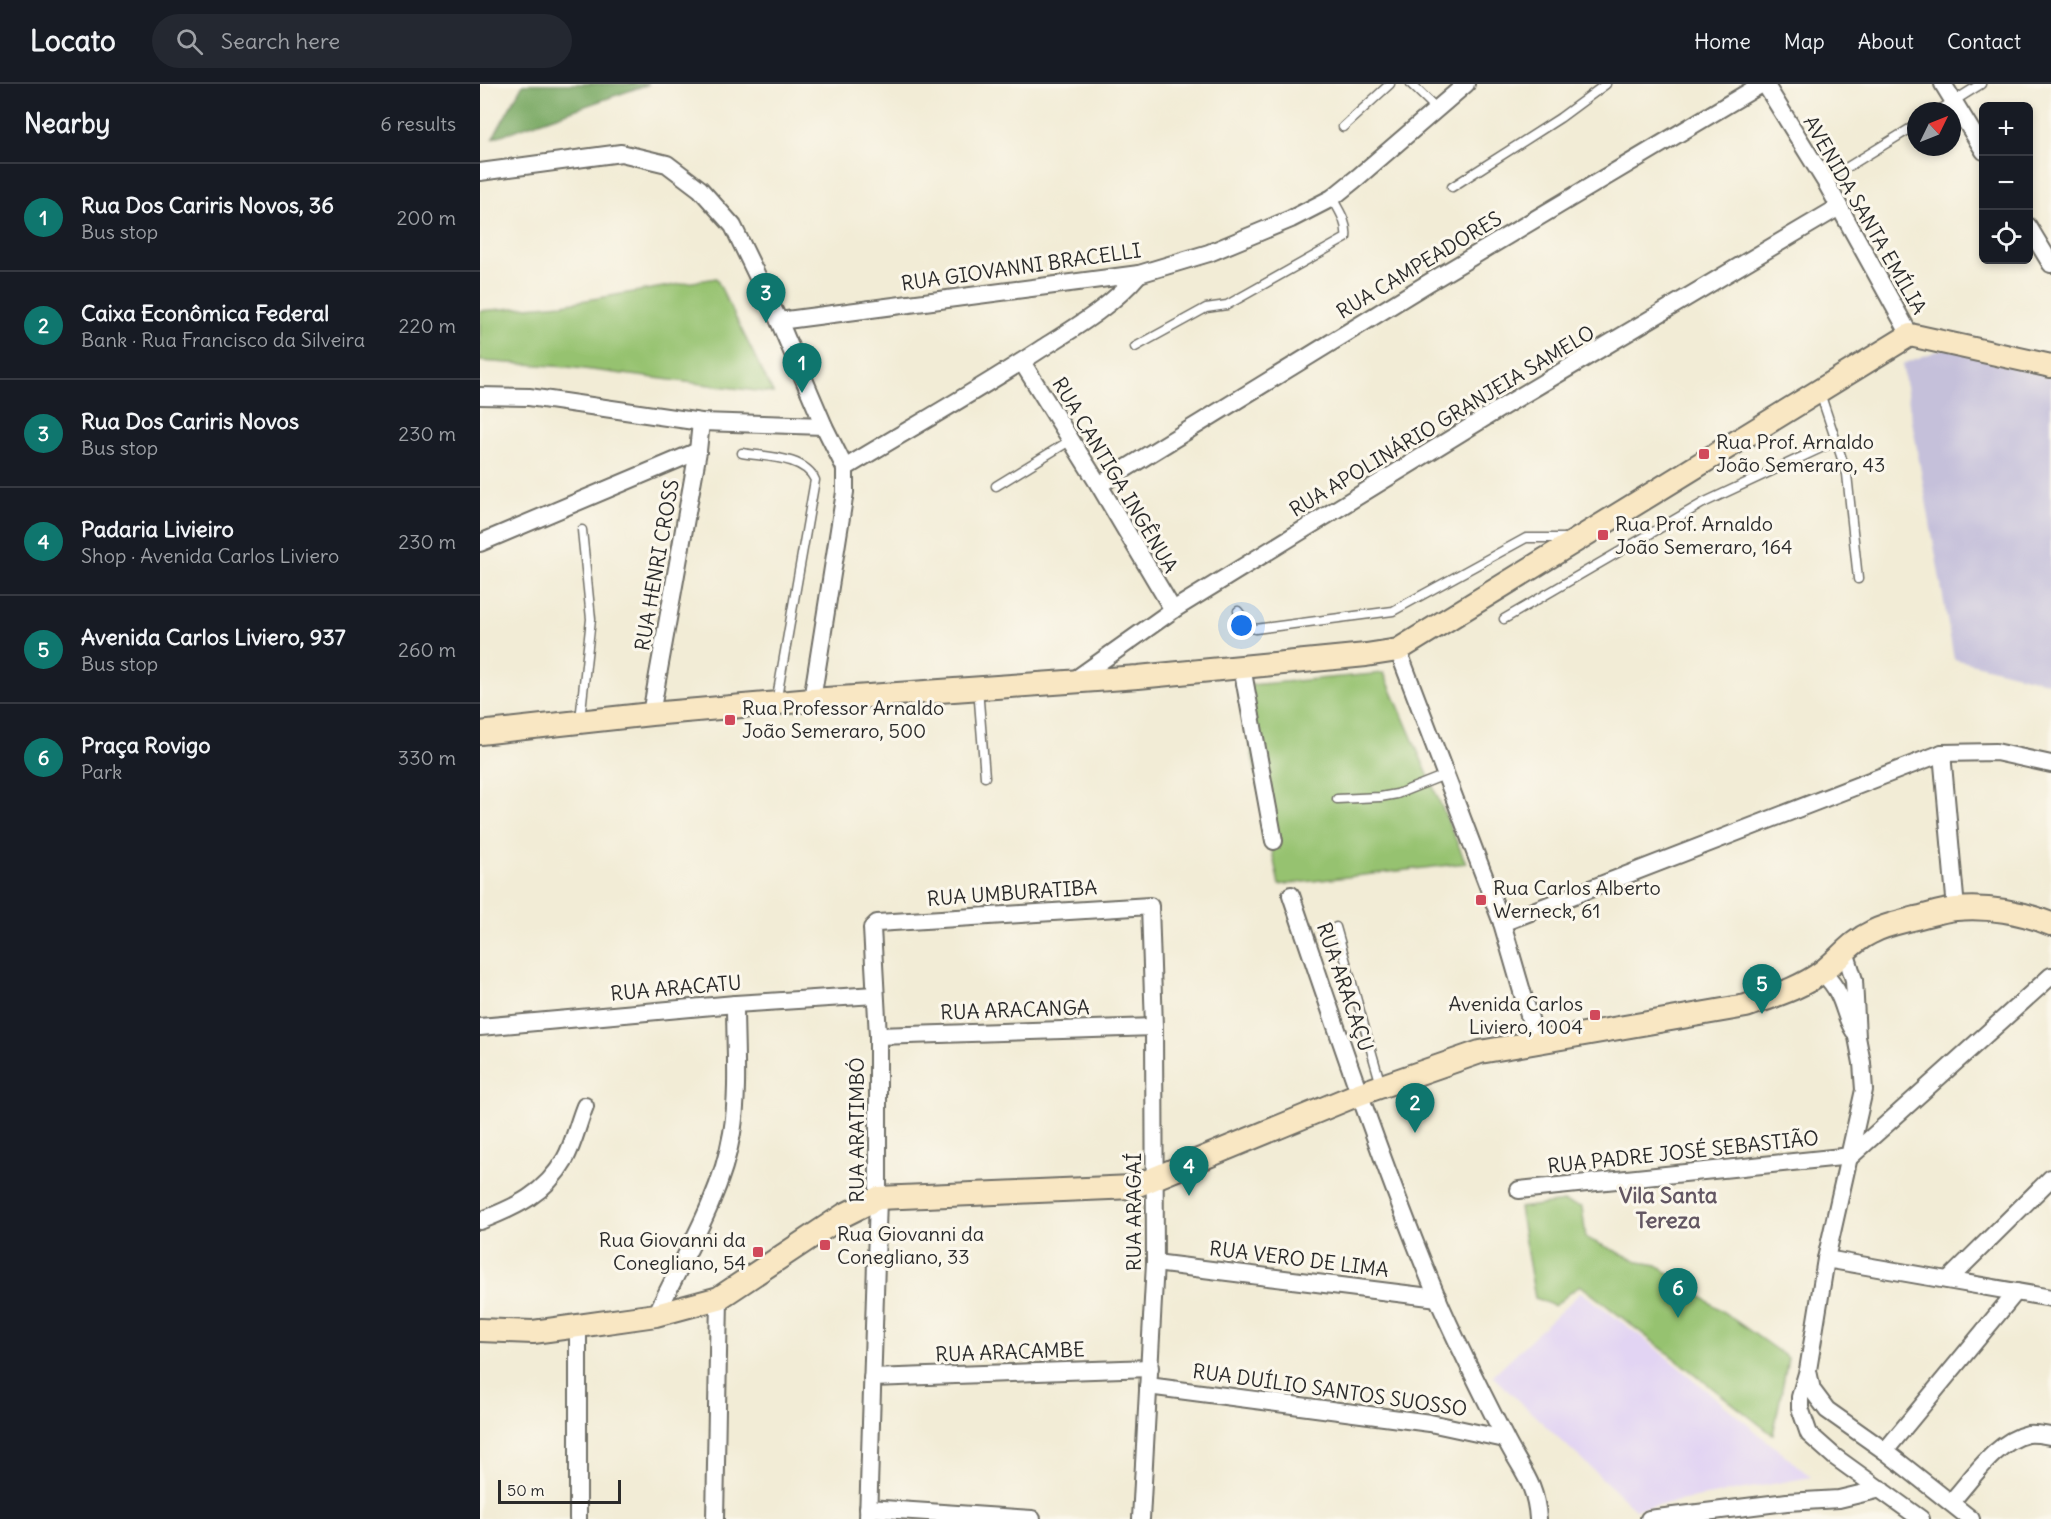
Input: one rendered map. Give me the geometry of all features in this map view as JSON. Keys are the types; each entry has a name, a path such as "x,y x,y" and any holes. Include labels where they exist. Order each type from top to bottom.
{"main road":[{"path":"480,733 651,714 1242,667 1398,650 1910,336 2051,366"},
{"path":"480,1330 533,1332 578,1326 656,1315 720,1298 844,1215 878,1197 1133,1187 1359,1094 1480,1052 1746,1006 1797,987 1822,972 1871,932 1897,923 1956,909 1996,910 2034,917 2051,924"}],"street":[{"name":"RUA GIOVANNI BRACELLI","path":"779,321 1139,274 1209,253 1291,219 1332,198 1466,84"},
{"name":"AVENIDA SANTA EMÍLIA","path":"1763,84 1825,181 1910,336"},
{"name":"RUA CAMPEADORES","path":"1099,485 1418,289 1763,84"},
{"path":"1943,84 1979,144"},
{"path":"480,172 621,153 667,164 700,189 733,226 779,321 845,468 845,492 812,700"},
{"name":"RUA APOLINÁRIO GRANJEIA SAMELO","path":"1073,681 1173,610 1504,406 1839,207"},
{"path":"2033,234 2051,264"},
{"path":"845,468 1022,362 1115,300 1139,274"},
{"name":"RUA CANTIGA INGÊNUA","path":"1022,362 1099,485 1173,610"},
{"path":"480,396 530,397 701,422 825,426"},
{"name":"RUA HENRI CROSS","path":"651,714 698,451 701,422"},
{"path":"480,543 698,451"},
{"path":"1398,650 1502,923 1537,1043"},
{"path":"1242,667 1274,841"},
{"path":"1502,923 1942,753 1996,752 2051,764"},
{"path":"1942,753 1956,909"},
{"name":"RUA ARACAÇU","path":"1291,895 1359,1094 1438,1298 1505,1439 1527,1474 1535,1492 1538,1519"},
{"name":"RUA UMBURATIBA","path":"877,923 1150,906"},
{"name":"RUA ARAGAÍ","path":"1141,1519 1155,1263 1154,1027 1150,906"},
{"name":"RUA ARATIMBÓ","path":"868,1514 878,1197 878,1036 872,931 872,927 877,923"},
{"path":"1845,951 1854,980 1857,1036 1864,1090 1826,1259 1808,1370 1800,1397 1800,1408 1809,1434 1835,1457 1921,1519"},
{"path":"1822,972 1832,982 1840,996 1847,1021 1857,1036"},
{"path":"1851,1156 2051,976"},
{"name":"RUA ARACATU","path":"480,1027 735,1004 875,995"},
{"path":"656,1315 701,1226 722,1171 732,1132 735,1085 735,1004"},
{"name":"RUA ARACANGA","path":"878,1036 1154,1027"},
{"path":"480,1221 513,1207 539,1192 566,1158 585,1106"},
{"name":"RUA PADRE JOSÉ SEBASTIÃO","path":"1519,1190 1851,1156"},
{"path":"1948,1280 2051,1178"},
{"path":"1826,1259 2051,1298"},
{"name":"RUA VERO DE LIMA","path":"1155,1263 1438,1298"},
{"path":"1885,1451 2016,1292"},
{"path":"715,1519 720,1298"},
{"path":"578,1326 578,1519"},
{"name":"RUA ARACAMBE","path":"872,1378 1150,1368"},
{"path":"1808,1370 1812,1390 1823,1406 1952,1502 1971,1519"},
{"name":"RUA DUÍLIO SANTOS SUOSSO","path":"1148,1386 1430,1423 1505,1439"},
{"path":"1952,1502 2001,1446 2013,1439 2030,1434 2051,1436"},
{"path":"1650,1518 1787,1502 1839,1499 1881,1489"},
{"path":"868,1514 1032,1519"}],"lane":[{"path":"1342,127 1390,84"},
{"path":"1412,84 1437,109"},
{"path":"1452,188 1560,118 1606,84"},
{"path":"1954,101 1981,84"},
{"path":"1825,181 1907,131"},
{"path":"1135,346 1206,308 1227,305 1346,238 1347,230 1332,198"},
{"path":"1820,391 1847,474 1858,579"},
{"path":"996,486 1071,440"},
{"path":"1504,619 1703,503 1836,441"},
{"path":"742,453 801,463 812,472 815,480 776,703"},
{"path":"580,722 591,619 582,530"},
{"path":"1238,611 1255,629 1393,611 1526,538 1582,538"},
{"path":"978,688 985,777"},
{"path":"1337,799 1397,794 1445,775"},
{"path":"1336,927 1382,1086"}],"shaded area":[{"path":"1948,347 2051,374 2051,683 1954,659 1902,364"},
{"path":"1581,1292 1642,1337 1811,1477 1635,1509 1492,1376"}],"green space":[{"path":"523,84 649,84 493,138"},
{"path":"716,278 773,393 568,367 480,361 480,311 563,304"},
{"path":"1384,673 1466,863 1279,885 1238,686"},
{"path":"1564,1202 1582,1207 1586,1238 1640,1262 1657,1265 1788,1358 1773,1435 1580,1285 1554,1306 1535,1298 1519,1208"}],"place":[{"name":"Rua Dos Cariris Novos","path":"766,323"},
{"name":"Rua Dos Cariris Novos, 36","path":"802,393"},
{"name":"Rua Prof. Arnaldo João Semeraro, 43","path":"1704,454"},
{"name":"Rua Prof. Arnaldo João Semeraro, 164","path":"1603,535"},
{"name":"Rua Professor Arnaldo João Semeraro, 500","path":"730,720"},
{"name":"Rua Carlos Alberto Werneck, 61","path":"1481,900"},
{"name":"Avenida Carlos Liviero, 937","path":"1762,1014"},
{"name":"Avenida Carlos Liviero, 1004","path":"1595,1015"},
{"name":"Caixa Econômica Federal","path":"1415,1133"},
{"name":"Padaria Livieiro","path":"1189,1196"},
{"name":"Rua Giovanni da Conegliano, 33","path":"825,1245"},
{"name":"Rua Giovanni da Conegliano, 54","path":"758,1252"},
{"name":"Praça Rovigo","path":"1678,1318"}],"district":[{"name":"Vila Santa Tereza","path":"1668,1208"}]}
